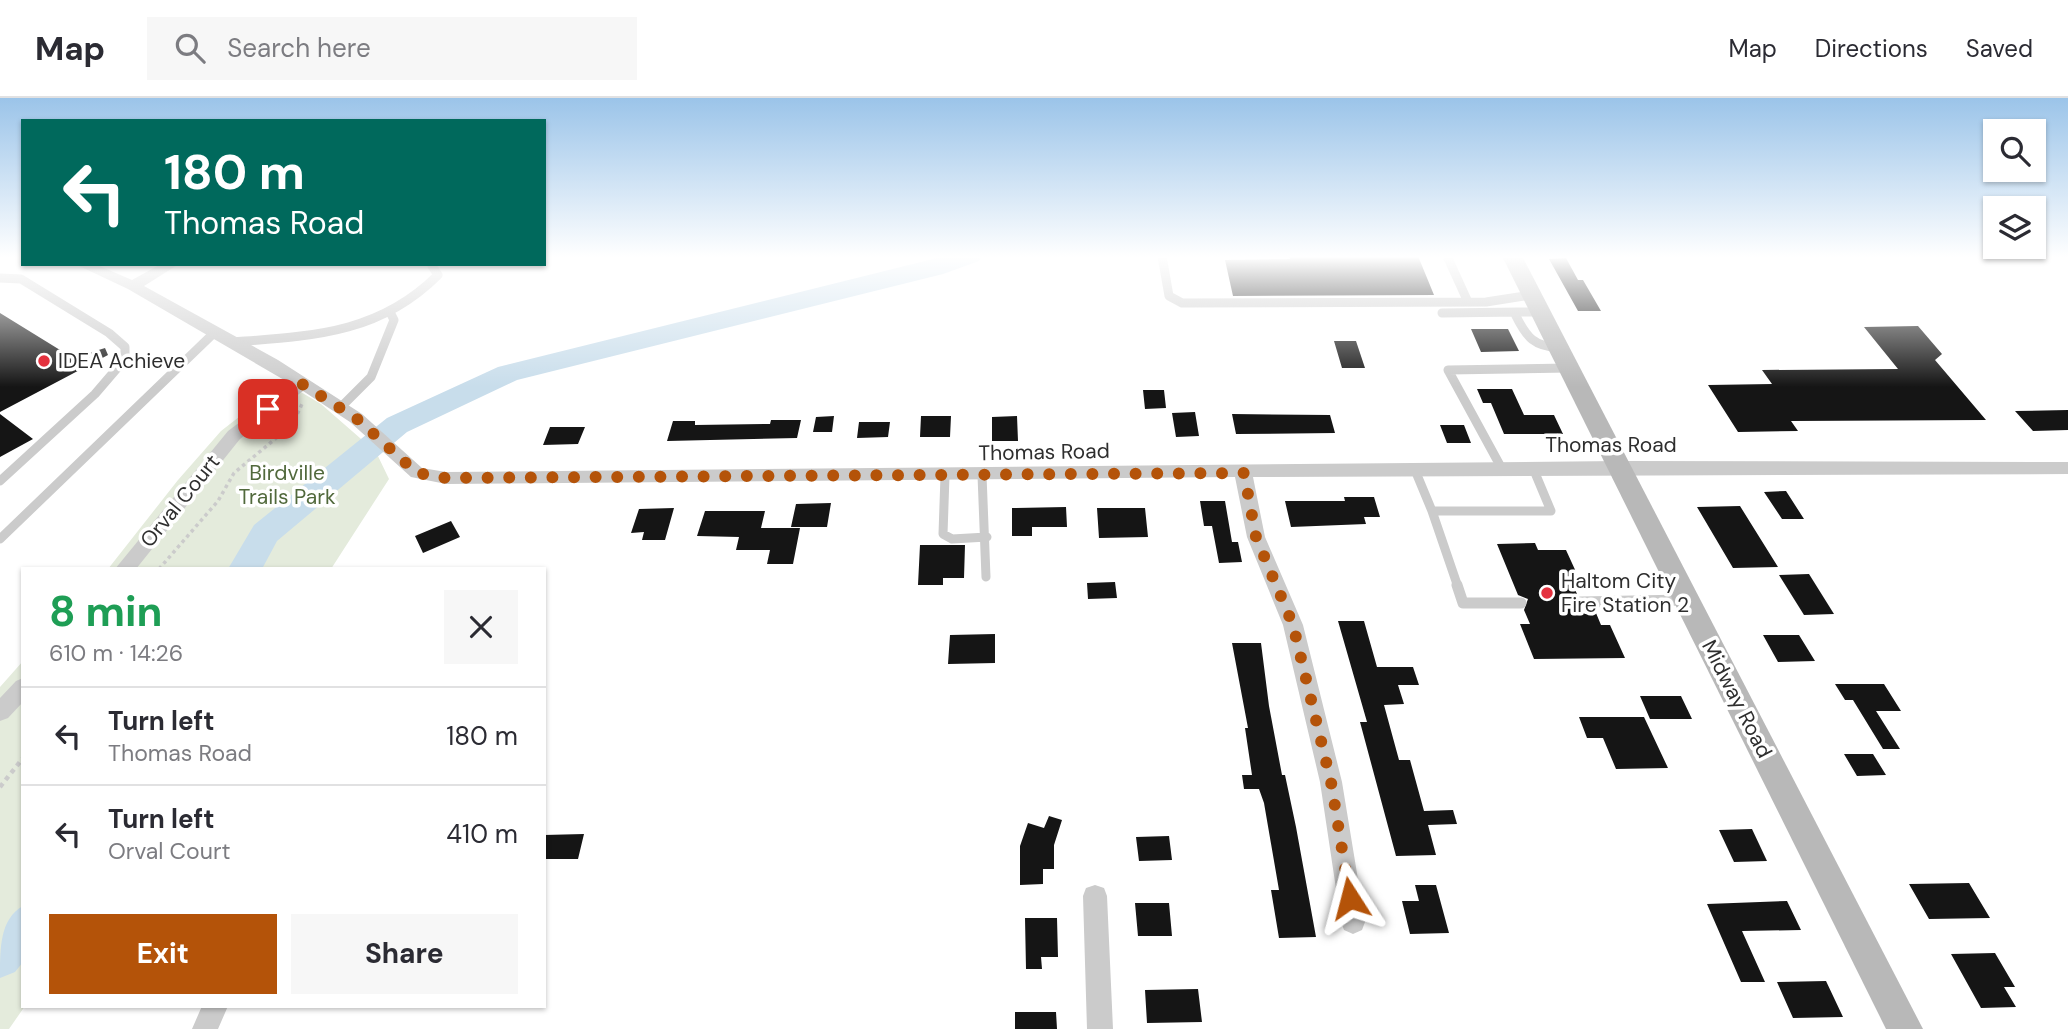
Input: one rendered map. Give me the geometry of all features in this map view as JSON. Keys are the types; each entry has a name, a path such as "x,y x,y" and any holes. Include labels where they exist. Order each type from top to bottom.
{"main road":[{"name":"Midway Road","path":"1528,299 1564,358 1905,1029"}],"street":[{"name":"Thomas Road","path":"157,299 340,408 363,424 417,473 483,480 1620,467 2068,468"},
{"name":"Orval Court","path":"127,567 234,435 302,384"},
{"path":"1244,473 1256,537 1293,625 1331,782 1353,922"},
{"path":"0,712 21,689"},
{"path":"1095,896 1100,1029"},
{"path":"205,1029 214,1008"}],"lane":[{"path":"0,481 95,394 125,359 125,347 109,333 54,299"},
{"path":"232,342 332,334 390,312 412,299"},
{"path":"1175,299 1182,303 1468,302 1530,306"},
{"path":"1442,313 1530,306"},
{"path":"340,408 371,377 394,320 390,312"},
{"path":"0,539 215,332"},
{"path":"1502,469 1490,441 1464,405 1448,370 1564,358"},
{"path":"1432,511 1551,511 1533,468"},
{"path":"1415,470 1463,603 1521,603"},
{"path":"982,475 987,537 986,577"},
{"path":"946,476 941,524 943,534 952,539 987,537"},
{"path":"1580,602 1687,600"}],"path":[{"path":"161,567 218,501 234,473 292,425 306,397 302,384"},
{"path":"0,787 21,761"}],"green space":[{"name":"Birdville Trails Park","path":"284,382 321,404 376,452 389,479 332,567 110,567 178,480 221,431"},
{"path":"21,663 21,1008 24,1008 9,1029 0,1029 0,687"}],"building":[{"path":"1572,299 1594,299 1601,311 1578,311"},
{"name":"IDEA Achieve","path":"0,313 73,358 105,348 108,355 0,412"},
{"path":"1918,326 1942,354 1935,360 1986,420 1791,421 1798,431 1738,432 1708,385 1772,384 1762,370 1898,369 1864,327"},
{"path":"1471,329 1508,329 1519,351 1481,352"},
{"path":"1334,341 1356,341 1365,368 1342,368"},
{"path":"1477,389 1512,389 1524,415 1554,415 1563,434 1504,434 1491,403 1483,403"},
{"path":"1143,390 1164,390 1166,408 1145,409"},
{"path":"2068,410 2068,430 2033,431 2015,411"},
{"path":"1195,412 1199,436 1176,437 1172,413"},
{"path":"0,414 33,439 0,457"},
{"path":"1232,414 1330,415 1335,433 1236,434"},
{"path":"834,416 832,432 813,432 816,417"},
{"path":"921,416 951,416 950,437 920,437"},
{"path":"1017,416 1018,441 992,441 992,417"},
{"path":"771,420 801,420 797,438 667,441 673,421 695,421 695,425 770,424"},
{"path":"859,422 890,422 888,437 857,438"},
{"path":"1440,425 1464,425 1471,443 1447,443"},
{"path":"550,427 585,427 578,444 543,445"},
{"path":"1786,491 1804,519 1782,519 1764,492"},
{"path":"1344,497 1374,497 1380,517 1364,517 1366,524 1291,527 1285,501 1345,501"},
{"path":"1200,501 1225,501 1232,542 1238,542 1242,562 1219,563 1212,526 1204,526"},
{"path":"831,503 827,527 791,527 796,504"},
{"path":"1740,506 1778,567 1733,568 1697,507"},
{"path":"1066,507 1067,527 1032,527 1032,536 1012,536 1012,508"},
{"path":"674,508 665,540 642,540 644,532 631,533 639,509"},
{"path":"1097,508 1145,508 1148,537 1099,538"},
{"path":"705,511 765,511 761,528 800,528 793,564 767,564 770,550 736,550 739,537 697,536"},
{"path":"451,521 460,537 423,553 415,536"},
{"name":"Haltom City Fire Station 2","path":"1535,543 1538,550 1566,550 1582,585 1573,585 1577,594 1572,599 1573,606 1585,614 1596,613 1601,625 1610,625 1625,658 1534,659 1520,624 1530,624 1524,610 1528,599 1518,595 1497,544"},
{"path":"920,545 965,545 964,578 943,578 943,585 918,585"},
{"path":"1809,574 1834,614 1804,615 1779,575"},
{"path":"1115,582 1117,598 1088,599 1087,583"},
{"path":"1338,621 1364,621 1377,667 1413,667 1419,685 1398,685 1404,704 1384,705 1399,760 1410,760 1424,811 1453,810 1457,824 1428,825 1436,855 1396,856 1360,722 1367,722"},
{"path":"995,634 995,663 948,664 950,635"},
{"path":"1763,635 1799,635 1815,661 1778,662"},
{"path":"1232,643 1261,643 1269,706 1282,775 1285,775 1296,827 1316,937 1279,938 1271,890 1279,890 1264,803 1259,789 1244,789 1242,775 1252,775 1245,728 1248,728"},
{"path":"1835,684 1884,684 1901,711 1876,711 1900,749 1883,749 1853,700 1845,700"},
{"path":"1640,696 1681,696 1692,719 1650,719"},
{"path":"1579,717 1644,717 1668,768 1616,769 1603,738 1587,738"},
{"path":"1844,754 1873,754 1886,775 1857,776"},
{"path":"1049,816 1062,820 1054,845 1054,869 1043,869 1043,884 1020,885 1020,846 1028,823 1044,828"},
{"path":"1752,829 1767,861 1734,862 1719,830"},
{"path":"584,834 578,859 546,859 546,835"},
{"path":"1169,836 1172,860 1139,861 1136,837"},
{"path":"1969,883 1990,918 1929,919 1909,884"},
{"path":"1415,885 1436,885 1449,933 1410,934 1402,901 1419,901"},
{"path":"1787,901 1801,930 1742,931 1765,982 1741,982 1707,904"},
{"path":"1135,903 1169,903 1172,936 1138,936"},
{"path":"1025,918 1057,918 1058,957 1041,957 1042,969 1026,969"},
{"path":"1995,953 2015,987 2004,987 2016,1007 1981,1008 1951,954"},
{"path":"1826,981 1843,1017 1793,1018 1777,982"},
{"path":"1198,989 1202,1022 1147,1023 1145,990"},
{"path":"1015,1012 1056,1012 1057,1029 1015,1029"}],"waterway":[{"path":"246,567 265,533 397,425 508,373 809,299"},
{"path":"0,957 21,929"}],"place":[{"name":"IDEA Achieve","path":"44,361"},
{"name":"Haltom City Fire Station 2","path":"1547,593"}],"route":[{"path":"268,409 302,384 356,418 417,473 446,478 483,480 1244,473 1256,537 1293,625 1331,782 1350,898"}]}
